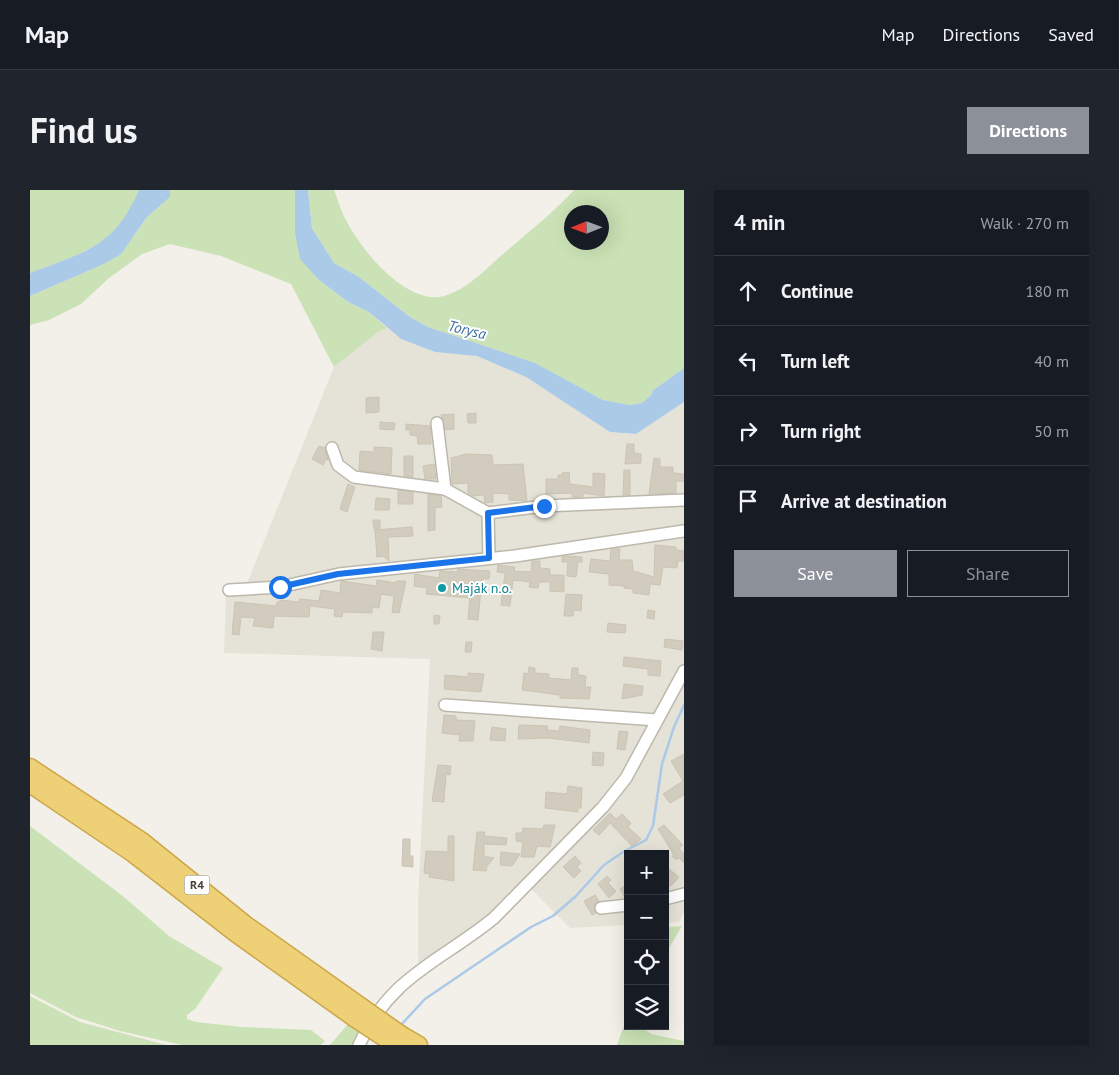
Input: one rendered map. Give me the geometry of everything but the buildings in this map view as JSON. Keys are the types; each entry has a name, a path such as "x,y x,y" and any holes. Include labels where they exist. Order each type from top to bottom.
{"highway":[{"name":"R4","path":"30,767 142,841 245,924 398,1041 419,1045"},
{"name":"R4","path":"30,784 132,853 236,934 358,1012"}],"street":[{"path":"437,423 445,489"},
{"path":"332,448 338,465 354,477 445,489 488,513 544,506 684,500"},
{"path":"488,513 489,558"},
{"path":"229,590 280,587 338,574 489,558 684,531"},
{"path":"359,1045 379,1010 398,988 413,974 475,934 494,918 603,806 626,778 684,671"},
{"path":"445,705 657,720"},
{"path":"669,898 684,894"},
{"path":"601,908 624,905"}],"shaded area":[{"path":"387,328 401,339 435,352 477,356 526,377 610,432 636,434 684,402 684,912 679,922 669,923 669,850 624,850 624,925 570,928 526,884 467,937 418,969 418,900 430,659 224,653 226,594 231,588 248,581 334,367 378,332"}],"green space":[{"path":"30,190 139,190 130,209 109,236 82,253 30,273"},
{"path":"170,190 295,190 295,233 319,280 348,302 369,312 387,328 378,332 334,367 291,284 221,256 170,244 142,254 109,278 81,304 49,320 30,325 30,296 104,264 133,237 147,217 170,197"},
{"path":"308,190 334,190 343,214 354,234 375,261 401,285 415,293 430,297 444,296 463,288 479,276 574,190 684,190 684,368 652,391 652,394 642,403 630,405 603,400 534,363 428,327 410,317 359,277 334,263 312,228"},
{"path":"30,826 124,897 169,936 223,968 195,1009 187,1015 187,1019 196,1022 242,1027 311,1030 325,1041 321,1045 182,1045 120,1031 76,1017 30,993"},
{"path":"682,926 669,948 669,940 669,927"},
{"path":"30,996 80,1022 166,1045 30,1045"},
{"path":"364,1022 355,1045 330,1045 349,1023"},
{"path":"624,1025 624,1030 646,1030 651,1034 684,1041 684,1045 617,1045"}],"water":[{"path":"139,190 170,190 170,197 147,217 121,254 104,264 30,296 30,273 82,253 108,236 119,224"},
{"path":"295,190 308,190 312,228 334,263 359,277 410,317 428,327 535,363 603,400 630,405 642,403 652,394 652,391 684,368 684,402 636,434 610,432 526,377 477,356 435,352 401,339 369,312 348,302 319,280 300,259 295,233"}],"waterway":[{"path":"400,1026 425,999 531,927 553,916 576,896 604,865 646,840 653,826 662,764 674,727 684,705"}],"place":[{"name":"Maják n.o.","path":"442,588"}],"route":[{"path":"280,587 376,568 489,558 488,513 544,506"}],"water label":[{"name":"Torysa","path":"467,330"}]}
